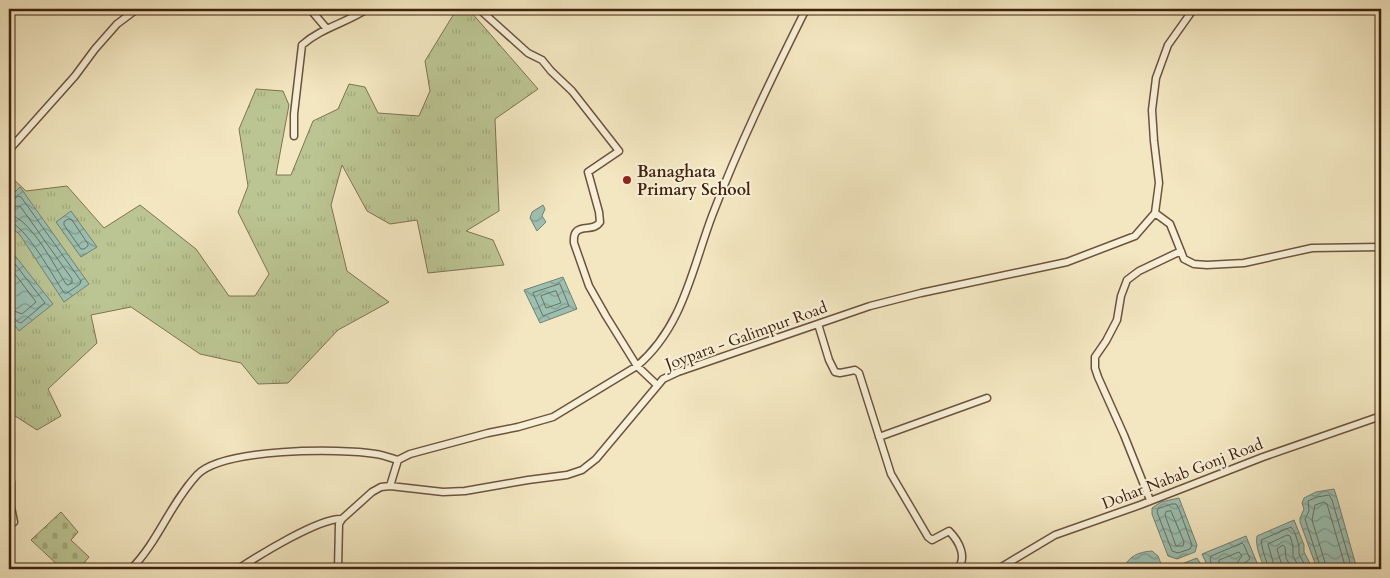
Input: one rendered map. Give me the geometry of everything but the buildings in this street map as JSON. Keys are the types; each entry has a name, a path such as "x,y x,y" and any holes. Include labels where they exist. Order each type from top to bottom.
{"street":[{"path":"9,150 75,76 94,49 117,24 137,9"},
{"path":"310,9 328,29"},
{"path":"294,136 294,114 302,45 318,33 352,19 366,9"},
{"path":"479,9 528,53 542,60 572,91 619,151 588,172 600,222 599,226 581,228 576,232 573,236 574,243 589,286 636,366 657,385"},
{"path":"131,569 144,557 172,510 192,482 206,467 248,456 287,450 355,451 378,454 398,460 410,454 488,432 518,427 553,417 646,358 676,316 686,293 712,216 750,127 806,9"},
{"path":"1191,9 1190,14 1168,45 1156,78 1152,110 1159,183 1155,212 1170,224 1184,258 1188,261 1207,265 1244,263 1312,248 1381,247"},
{"name":"Joypara - Galimpur Road","path":"390,486 443,492 465,491 566,475 582,470 596,459 657,385 663,379 678,372 870,306 921,293 1067,262 1135,236 1155,212"},
{"path":"1150,500 1098,377 1095,368 1095,357 1117,320 1121,296 1127,280 1131,276 1181,251"},
{"path":"818,324 829,360 835,372 855,370 859,373 891,474 928,537 932,540 949,531 953,534 962,551 963,560 957,569"},
{"path":"879,437 987,398"},
{"name":"Dohar Nabab Gonj Road","path":"998,569 1055,535 1263,457 1381,416"},
{"path":"338,569 339,530 342,519 372,492 381,487 390,486 398,460"},
{"path":"9,477 14,522"},
{"path":"238,569 306,530 332,520 342,519"}],"green space":[{"path":"455,12 471,12 538,89 495,119 499,211 466,231 493,240 504,265 428,273 417,220 390,224 367,211 342,165 331,205 347,271 389,302 338,330 288,383 258,384 241,363 200,354 131,307 91,315 97,343 48,389 61,416 37,430 12,414 9,415 9,175 26,191 67,186 104,228 140,205 196,249 229,296 255,296 269,274 238,212 248,186 239,129 256,89 283,91 289,105 276,175 291,175 313,121 338,109 349,84 365,87 378,113 419,116 430,91 425,61"},
{"path":"61,512 78,532 71,540 89,557 79,569 62,569 31,540"}],"water":[{"path":"20,187 89,284 64,302 20,235 9,225 9,198"},
{"path":"543,205 545,209 542,216 546,222 537,231 530,218 532,212"},
{"path":"71,211 97,247 81,257 56,222"},
{"path":"9,248 53,304 19,331 9,318"},
{"path":"563,277 577,309 540,323 524,290"},
{"path":"1334,489 1357,569 1317,569 1300,522 1304,509 1302,503 1304,498 1316,492"},
{"path":"1179,498 1197,545 1195,552 1177,559 1168,556 1152,514 1152,508 1161,502"},
{"path":"1294,520 1304,545 1304,552 1313,569 1265,569 1258,549 1257,536"},
{"path":"1246,536 1257,563 1242,569 1209,569 1202,554"},
{"path":"1152,551 1158,556 1163,569 1123,569 1128,561 1135,556 1142,552"},
{"path":"1197,558 1204,569 1173,569 1179,565"}],"place":[{"name":"Banaghata Primary School","path":"627,180"}]}
